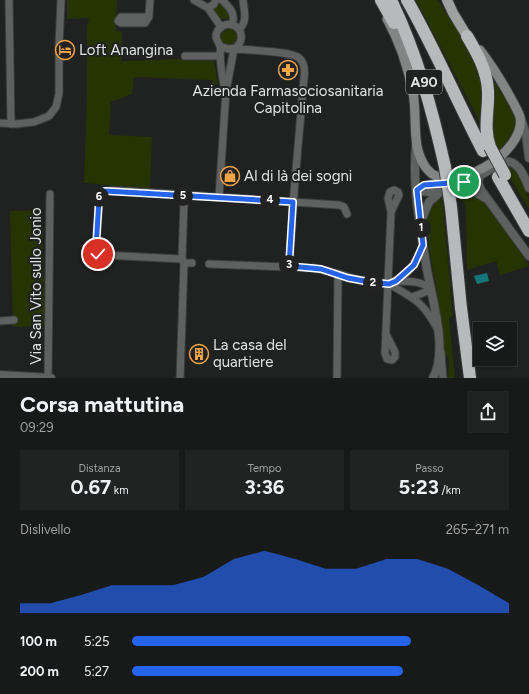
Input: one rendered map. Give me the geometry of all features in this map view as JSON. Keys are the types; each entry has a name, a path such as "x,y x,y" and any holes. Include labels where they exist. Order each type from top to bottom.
{"highway":[{"path":"381,0 419,66"},
{"name":"A90","path":"391,0 408,35 419,66 432,109 445,167 451,207 461,308 470,378"},
{"name":"A90","path":"407,0 529,231"},
{"path":"467,36 482,62 486,76 488,92 486,149"},
{"path":"501,176 529,217"}],"main road":[{"path":"376,0 398,42 405,60 414,96 416,141 423,163 429,172 442,177 459,177 480,169 504,155 518,134 520,116 510,96 492,67 467,36 447,0"}],"street":[{"path":"9,0 11,124"},
{"path":"0,122 25,124 50,115 56,107 59,94 61,0"},
{"path":"149,17 150,0"},
{"path":"194,0 208,8 219,30"},
{"path":"208,8 214,4 216,0"},
{"path":"222,0 233,12 234,16 232,25"},
{"path":"239,29 245,19 243,0"},
{"path":"226,91 223,85 220,46 217,40 219,30 224,25 232,25 239,29 241,37 251,48 257,51"},
{"path":"219,197 226,91 234,49 239,44 241,37"},
{"path":"220,46 226,49 288,53 299,58 304,66 289,266"},
{"path":"185,56 220,56"},
{"path":"520,116 526,134 529,158"},
{"path":"416,141 415,161 420,224 441,349 443,378"},
{"path":"417,190 424,185 462,182 480,175 502,162 511,161 519,169 529,188"},
{"path":"480,175 478,184 529,256"},
{"path":"417,190 425,193 439,193 465,189 476,192 488,200"},
{"path":"192,263 103,255 97,252 99,200 102,192 108,190 340,205 344,207 347,214"},
{"path":"420,224 429,202 439,193"},
{"name":"Via San Vito sullo Jonio","path":"50,194 50,378"},
{"path":"180,378 184,202"},
{"path":"386,334 391,212"},
{"path":"389,284 396,281 414,265 423,245"},
{"path":"209,264 316,268 361,281 389,284 412,297 425,308 438,331"},
{"path":"337,378 338,274"},
{"path":"396,281 421,283 426,285 430,290"},
{"path":"412,297 430,290"},
{"path":"0,321 14,320"},
{"path":"433,378 438,368 441,349"},
{"path":"0,375 50,378"}],"green space":[{"path":"67,0 117,0 116,31 122,32 121,61 184,59 214,61 218,85 212,84 212,80 134,77 132,94 111,102 109,135 152,137 150,189 84,183 87,98 87,26 89,18 67,19"},
{"path":"416,0 438,0 477,60 485,85 482,126"},
{"path":"220,3 229,12 230,16 228,19 221,19 214,9"},
{"path":"229,29 235,31 237,37 235,43 229,45 223,43 221,37 223,31"},
{"path":"489,74 506,100 517,123 514,133 499,156 493,146"},
{"path":"507,164 516,169 529,200 529,209 503,166"},
{"path":"465,192 480,198 487,204 529,266 500,275 496,261 467,270 466,205 455,195 455,193"},
{"path":"442,196 453,316 449,318 455,378 448,378 449,360 445,353 437,292 429,248 426,216 428,207"},
{"path":"42,210 45,326 13,327 10,211"}],"water":[{"path":"487,273 489,281 477,284 474,276"}],"place":[{"name":"Loft Anangina","path":"65,50"},
{"name":"Azienda Farmasociosanitaria Capitolina","path":"288,70"},
{"name":"Al di là dei sogni","path":"230,176"},
{"name":"La casa del quartiere","path":"199,354"}],"route":[{"path":"98,254 96,247 99,196 102,192 108,190 293,202 289,266 316,268 361,281 389,284 396,281 412,268 417,261 423,245 417,190 424,185 464,182"}]}
